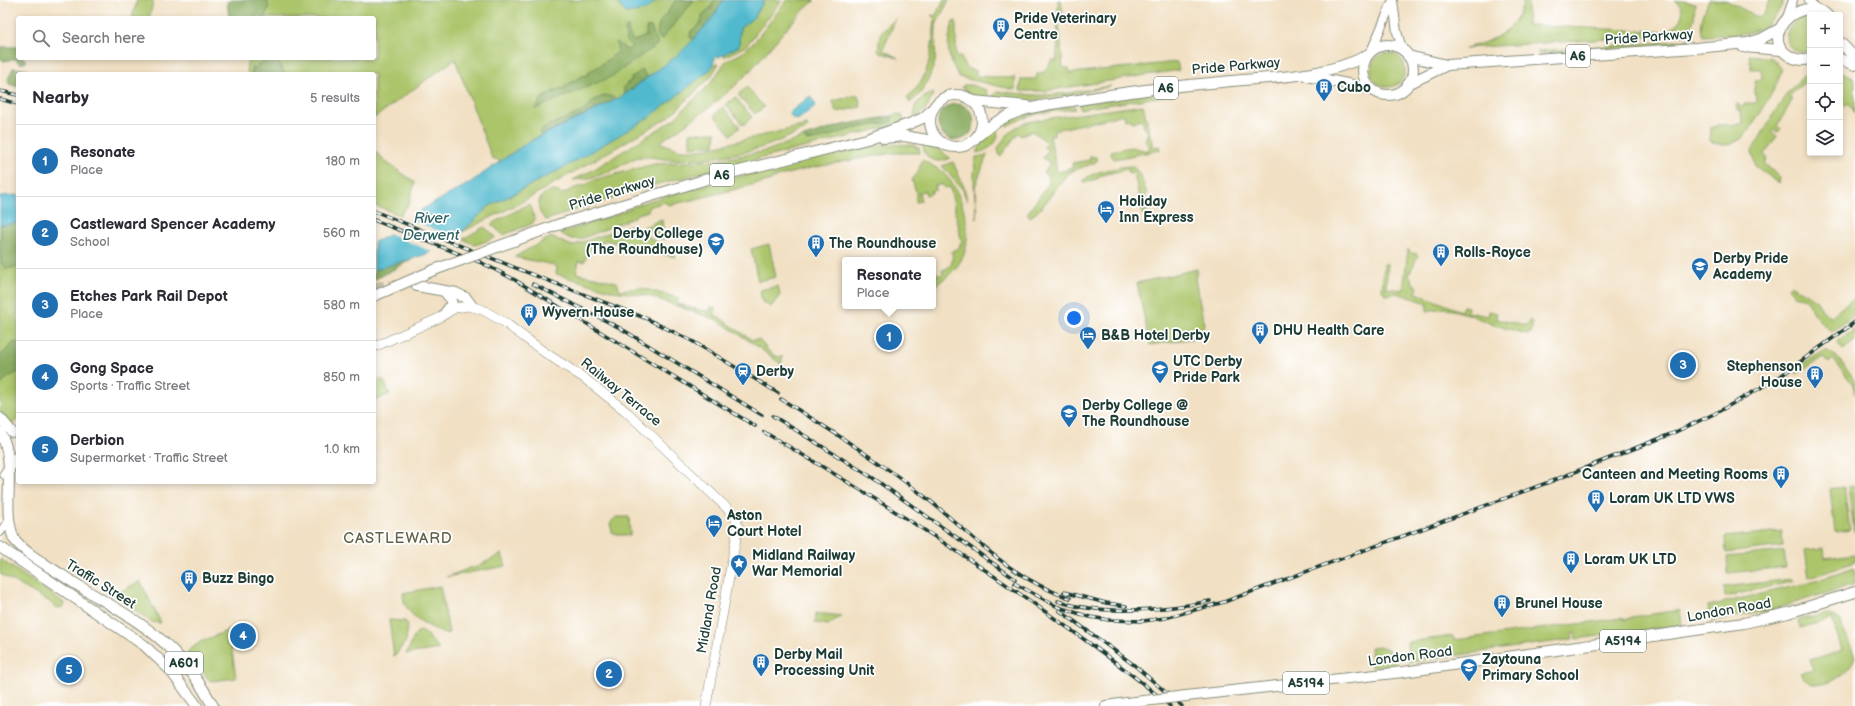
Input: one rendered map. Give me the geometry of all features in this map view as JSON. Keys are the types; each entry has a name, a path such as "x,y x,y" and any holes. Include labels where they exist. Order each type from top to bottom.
{"main road":[{"name":"A6","path":"1783,25 1795,14 1804,9 1816,9"},
{"path":"1816,9 1822,12"},
{"name":"Pride Parkway","path":"1408,84 1447,66 1710,47 1761,40 1783,25"},
{"path":"1782,50 1778,38 1783,25"},
{"name":"A6","path":"1369,54 1387,45 1395,47 1406,53"},
{"path":"1843,45 1855,58"},
{"name":"Pride Parkway","path":"1710,47 1782,50"},
{"name":"A6","path":"1782,50 1795,60 1807,59"},
{"name":"Pride Parkway","path":"1406,53 1447,66"},
{"path":"1406,53 1412,70 1408,84"},
{"name":"Pride Parkway","path":"978,136 1001,118 1033,107 1183,85 1299,75 1341,67 1369,54"},
{"path":"1369,54 1363,72 1365,80 1372,88"},
{"path":"1843,60 1855,65"},
{"name":"Pride Parkway","path":"1299,75 1372,88"},
{"name":"A6","path":"1372,88 1382,94 1388,95 1400,92 1408,84"},
{"name":"A6","path":"932,110 939,101 949,96 962,96 972,101"},
{"name":"Pride Parkway","path":"972,101 1033,107"},
{"path":"972,101 978,108 982,118 982,127 978,136"},
{"name":"Pride Parkway","path":"867,140 923,118 932,110"},
{"path":"932,110 930,126 933,135 939,142"},
{"name":"Pride Parkway","path":"376,295 441,267 560,224 644,197 721,175 867,140 900,136 939,142"},
{"name":"A6","path":"939,142 948,146 961,147 970,144 978,136"},
{"path":"417,286 456,293 466,298 472,306"},
{"path":"445,292 450,298 452,304 445,314"},
{"path":"376,345 437,319 460,307 472,306"},
{"name":"Railway Terrace","path":"472,306 487,312 504,322 544,352 584,378 628,413 667,448 732,513 736,519"},
{"path":"0,418 15,433"},
{"path":"0,431 15,433"},
{"name":"A601","path":"0,431 5,446 3,456 5,476"},
{"path":"3,456 16,455"},
{"path":"5,476 16,458"},
{"name":"Traffic Street","path":"5,476 0,503 2,529 26,551 142,626 170,648 194,675 213,706"},
{"name":"Midland Road","path":"706,706 738,527 736,519"},
{"name":"Traffic Street","path":"0,547 144,645 170,670 198,706"},
{"name":"London Road","path":"1106,706 1403,672 1744,623 1788,613 1855,592"}],"street":[{"path":"1393,0 1398,32 1406,53"},
{"path":"1369,54 1393,0"},
{"path":"1783,25 1793,0"},
{"path":"1809,0 1816,9"}],"green space":[{"path":"137,0 154,0 150,16 133,16"},
{"path":"231,0 266,0 268,9 265,16 229,16 227,2"},
{"path":"266,0 716,0 712,3 713,9 698,26 691,31 690,37 694,39 678,55 666,64 647,77 642,70 624,86 624,95 617,99 606,95 594,100 584,111 550,125 539,133 541,135 528,142 501,161 492,158 455,59 376,117 376,72 284,72 276,60 376,60 376,16 265,16 268,7"},
{"path":"676,0 694,0 661,40 657,30 658,27 664,15 668,15 668,11"},
{"path":"716,0 724,0 711,20 694,39 690,37 691,31 701,23 702,15 712,8 712,3"},
{"path":"765,0 782,0 746,46 724,57 723,54 739,46 740,28 753,18"},
{"path":"787,0 815,0 796,18 736,85 716,102 663,140 661,143 681,150 700,150 807,125 808,128 769,145 747,151 724,156 673,160 639,157 601,175 573,180 593,170 673,120 710,84 726,61 742,53 755,41"},
{"path":"944,0 949,0 936,25 935,62 921,93 910,103 907,97 915,90 921,81 929,62 935,19 931,15 935,16"},
{"path":"1058,0 1061,0 1064,22 1059,22 1063,68 1069,68 1070,73 1177,62 1179,70 1045,91 1020,91 1021,79 1036,79 1037,74 1044,72 1052,60 1057,61"},
{"path":"1524,0 1528,0 1527,25 1667,32 1681,21 1681,9 1675,0 1695,3 1694,19 1688,34 1465,48 1486,42 1503,33 1516,20"},
{"path":"1709,0 1726,0 1759,18 1765,12 1769,0 1784,0 1778,13 1770,22 1761,28 1740,34 1703,36 1701,28 1704,13"},
{"path":"1807,15 1807,52 1803,53 1797,52 1792,48 1787,43 1786,37 1787,32 1793,23 1803,16"},
{"path":"896,18 883,50 898,58 878,52 880,34"},
{"path":"956,21 956,56 961,56 963,62 970,70 976,71 976,76 1015,78 1015,90 959,77 948,50 953,22"},
{"path":"628,26 628,32 633,41 646,36 646,28 651,27 658,44 611,77 535,109 543,97 561,88 565,89 565,86 582,76 587,75 589,71 596,68 618,52 616,42 627,50 632,47 626,41 625,28"},
{"path":"1692,40 1688,43 1538,54 1538,51"},
{"path":"0,47 16,47 16,60 4,61 0,58"},
{"path":"1391,53 1398,55 1403,60 1405,70 1403,80 1398,85 1385,87 1378,85 1373,80 1371,67 1373,60 1378,55"},
{"path":"1749,55 1772,58 1781,68 1781,73 1759,115 1742,138 1734,143 1726,145 1714,143 1710,141 1711,128 1718,125 1742,124 1741,111 1737,110 1736,104 1739,104 1739,107 1744,107 1744,103 1756,103 1754,80 1762,79 1761,69 1751,69"},
{"path":"16,60 25,60 26,62 22,64"},
{"path":"250,60 267,60 258,65 257,70 252,67 252,72 248,72 246,65"},
{"path":"267,60 276,60 284,72 252,72 252,67 257,69 258,65"},
{"path":"719,63 710,78 669,117 522,202 462,232 488,207 567,166 647,118 711,69 713,65"},
{"path":"13,68 27,69 27,72 16,72 16,86 9,84 8,79"},
{"path":"642,70 647,77 624,95 624,86 632,80 631,78"},
{"path":"1843,72 1855,78 1855,113 1849,103 1843,106"},
{"path":"1807,75 1807,80 1795,90 1789,98 1793,99 1777,126 1781,129 1778,132 1773,130 1771,132 1777,136 1764,154 1767,158 1764,163 1780,178 1779,183 1755,166 1752,151 1785,96 1801,79"},
{"path":"963,85 971,85 986,90 989,98 987,100 969,94 961,87 964,87"},
{"path":"1111,86 1039,100 994,100 993,96 997,92 1046,95 1070,93"},
{"path":"747,87 764,107 755,114 738,95"},
{"path":"1177,90 1177,94 1080,109 1079,104"},
{"path":"934,93 927,108 916,118 916,105 926,96"},
{"path":"606,95 617,99 541,135 539,132 550,125 584,111 594,100"},
{"path":"858,95 861,107 836,112 833,101"},
{"path":"735,97 752,117 743,125 726,105"},
{"path":"960,104 969,109 973,115 973,129 969,135 960,140 952,140 943,135 939,129 938,118 943,109 949,105"},
{"path":"1074,105 1075,109 1040,114 1007,126 1002,122 1035,112"},
{"path":"1143,105 1153,147 1159,146 1160,150 1114,159 1110,153 1111,151 1131,147 1147,151 1150,146 1145,141 1148,131 1144,128 1142,120 1132,122 1131,119 1125,120 1124,114 1054,130 1054,135 1050,136 1057,172 1068,170 1068,168 1073,167 1072,163 1090,160 1090,156 1096,157 1097,161 1068,174 1040,209 1030,217 1027,214 1049,183 1047,175 1043,173 1050,163 1043,158 1048,150 1044,147 1047,142 1032,131 1022,136 1018,133 1000,157 998,149 1006,137 1014,129 1018,126 1037,120"},
{"path":"723,107 740,127 731,135 714,115"},
{"path":"897,114 902,115 904,121 891,126 646,187 546,220 541,214 539,208 541,197 550,191 556,191 562,194 586,185 593,180 654,164 719,160 766,151 804,137 807,141 851,129 892,122 892,116"},
{"path":"892,116 892,122 851,129 821,139 807,141 804,137 842,125"},
{"path":"995,126 998,136 994,144 986,150 977,153 985,135"},
{"path":"716,132 715,145 690,147 690,133"},
{"path":"887,144 915,145 915,147 919,148 920,153 894,153 811,168 783,175 768,181 692,200 669,205 664,202 649,206 648,211 635,215 635,217 581,239 571,239 560,233 612,216 645,202 717,182 790,163"},
{"path":"923,144 937,148 950,158 941,161 932,160 926,154"},
{"path":"376,153 390,165 415,182 409,203 400,215 376,206"},
{"path":"987,155 975,187 977,219 974,180 976,157"},
{"path":"922,160 942,172 948,178 959,196 966,222 967,239 962,259 949,275 936,284 936,271 938,276 943,274 942,270 952,264 952,251 960,247 959,244 962,243 950,187 944,188 942,184 935,186 936,190 931,191 932,193 926,195 925,191 919,192 921,201 916,202 916,192 912,180 918,172"},
{"path":"953,162 964,187 967,201 963,190 942,166"},
{"path":"1133,166 1140,175 1147,194 1145,196 1149,209 1143,215 1134,173 1129,174 1128,169 1099,176 1099,178 1085,183 1084,180 1087,177 1099,172 1114,168"},
{"path":"529,204 535,219 532,224 503,235 491,224"},
{"path":"662,219 664,240 644,227"},
{"path":"16,223 16,421 11,425 0,411 0,225"},
{"path":"16,223 16,267 6,269 0,261 0,225"},
{"path":"631,225 675,254 675,257 604,240 601,247 592,245 584,262 579,261 576,273 617,282 620,290 641,288 678,298 677,304 709,312 711,307 716,308 713,313 752,340 759,340 772,354 778,357 783,357 781,364 717,320 649,296 613,291 556,274 557,268 554,265 514,257 551,237 572,246"},
{"path":"484,227 493,234 495,238 475,245 463,239"},
{"path":"769,244 776,277 758,281 751,249"},
{"path":"1408,249 1413,254 1415,253 1418,255 1409,275 1413,283 1418,287 1416,293 1461,311 1463,306 1468,307 1467,312 1488,316 1489,311 1497,313 1496,319 1524,325 1529,324 1530,320 1533,323 1531,333 1527,334 1494,325 1468,314 1444,308 1427,311 1427,303 1397,293 1385,295 1385,292 1382,291 1384,264 1388,264 1386,288 1403,290"},
{"path":"422,254 376,279 376,269"},
{"path":"1197,269 1195,279 1204,324 1202,333 1196,338 1150,345 1137,283"},
{"path":"1791,285 1816,300 1822,310 1830,317 1855,297 1855,315 1832,332 1818,319 1807,301 1800,297 1795,297 1788,288"},
{"path":"778,286 780,295 771,307 762,302 760,290"},
{"path":"1855,329 1855,341 1843,350 1837,342"},
{"path":"16,342 16,373 7,378 0,386 0,356 13,343"},
{"path":"1825,350 1832,353 1842,363 1855,381 1855,395 1852,383 1833,359 1829,363 1823,357 1797,374 1796,369"},
{"path":"383,380 390,394 376,400 376,381"},
{"path":"1855,485 1855,532 1854,532 1848,486"},
{"path":"1844,487 1850,530 1835,532 1830,489"},
{"path":"616,517 629,517 630,535 618,535 612,532 610,523"},
{"path":"1782,531 1783,546 1726,553 1725,537"},
{"path":"1824,548 1825,558 1855,554 1855,562 1809,578 1805,550"},
{"path":"1784,551 1786,567 1728,573 1727,557"},
{"path":"502,554 506,566 446,577 471,567 472,569"},
{"path":"0,559 64,603 63,607 56,608 50,602 0,574"},
{"path":"1855,568 1855,584 1772,610 1711,621 1708,606 1809,583"},
{"path":"1792,579 1794,581 1725,597 1724,587"},
{"path":"140,581 161,623 151,622 115,595"},
{"path":"440,586 449,633 444,634 423,623 411,613 404,601 403,593"},
{"path":"1680,610 1682,625 1576,639 1575,633 1572,634 1573,639 1409,662 1407,642 1453,636 1454,640 1622,618 1626,620 1632,617"},
{"path":"816,613 841,616 828,625 815,623"},
{"path":"1826,614 1836,617 1839,620 1855,656 1852,664 1839,677 1830,682 1813,684 1806,680 1800,673 1813,670 1810,660 1842,650 1832,619 1800,628 1798,620"},
{"path":"389,620 405,621 408,624 406,641 395,656 394,656"},
{"path":"229,630 236,678 212,681 209,680 187,652 200,642"},
{"path":"420,631 425,633 439,649 406,654 416,633"},
{"path":"1379,646 1389,650 1398,658 1395,664 1372,667 1370,647"}],"water":[{"path":"620,0 657,0 646,10 626,13 618,4"},
{"name":"River Derwent","path":"724,0 765,0 753,18 740,28 739,46 719,57 716,56 711,69 650,117 567,166 488,207 462,232 427,254 376,269 376,241 389,235 412,219 421,210 468,184 528,142 624,95 679,54 711,20"},
{"path":"810,96 816,105 798,120 797,118 794,120 789,113"},
{"path":"16,195 16,223 0,225 0,196"}],"pier":[{"path":"409,219 456,238 433,252 388,233"}],"tunnel":[{"path":"376,287 396,285"}],"railway":[{"path":"0,91 16,95"},
{"path":"0,99 16,103"},
{"path":"376,212 645,318 692,341 778,393"},
{"path":"376,221 482,263 515,280 755,426"},
{"path":"533,284 620,328 762,415"},
{"path":"1014,583 1058,607 1090,617 1109,620 1143,621 1165,618 1224,602 1552,481 1671,434 1716,413 1778,378 1855,322"},
{"path":"781,399 838,435 893,473 929,500 978,543 1012,569 1049,590 1070,598"},
{"path":"773,416 873,478 1015,579"},
{"path":"764,432 875,499 1019,593 1099,650 1170,706"},
{"path":"1064,592 1106,603 1126,606"},
{"path":"1058,601 1093,609 1113,610 1154,609 1210,601"},
{"path":"1059,610 1134,665 1182,706"}],"place":[{"name":"Pride Veterinary Centre","path":"1001,41"},
{"name":"Cubo","path":"1324,102"},
{"name":"Holiday Inn Express","path":"1106,224"},
{"name":"Derby College (The Roundhouse)","path":"716,256"},
{"name":"The Roundhouse","path":"816,258"},
{"name":"Rolls-Royce","path":"1441,267"},
{"name":"Derby Pride Academy","path":"1700,281"},
{"name":"Wyvern House","path":"529,327"},
{"name":"Resonate","path":"889,337"},
{"name":"DHU Health Care","path":"1260,345"},
{"name":"B&B Hotel Derby","path":"1088,350"},
{"name":"Etches Park Rail Depot","path":"1683,365"},
{"name":"UTC Derby Pride Park","path":"1160,384"},
{"name":"Derby","path":"743,386"},
{"name":"Stephenson House","path":"1815,389"},
{"name":"Derby College @ The Roundhouse","path":"1069,428"},
{"name":"Canteen and Meeting Rooms","path":"1781,489"},
{"name":"Loram UK LTD VWS","path":"1596,513"},
{"name":"Aston Court Hotel","path":"714,538"},
{"name":"Loram UK LTD","path":"1571,574"},
{"name":"Midland Railway War Memorial","path":"739,578"},
{"name":"Buzz Bingo","path":"189,593"},
{"name":"Brunel House","path":"1502,618"},
{"name":"Gong Space","path":"243,636"},
{"name":"Derbion","path":"69,670"},
{"name":"Castleward Spencer Academy","path":"609,674"},
{"name":"Derby Mail Processing Unit","path":"761,677"},
{"name":"Zaytouna Primary School","path":"1469,682"}],"district":[{"name":"CASTLEWARD","path":"398,538"}]}
